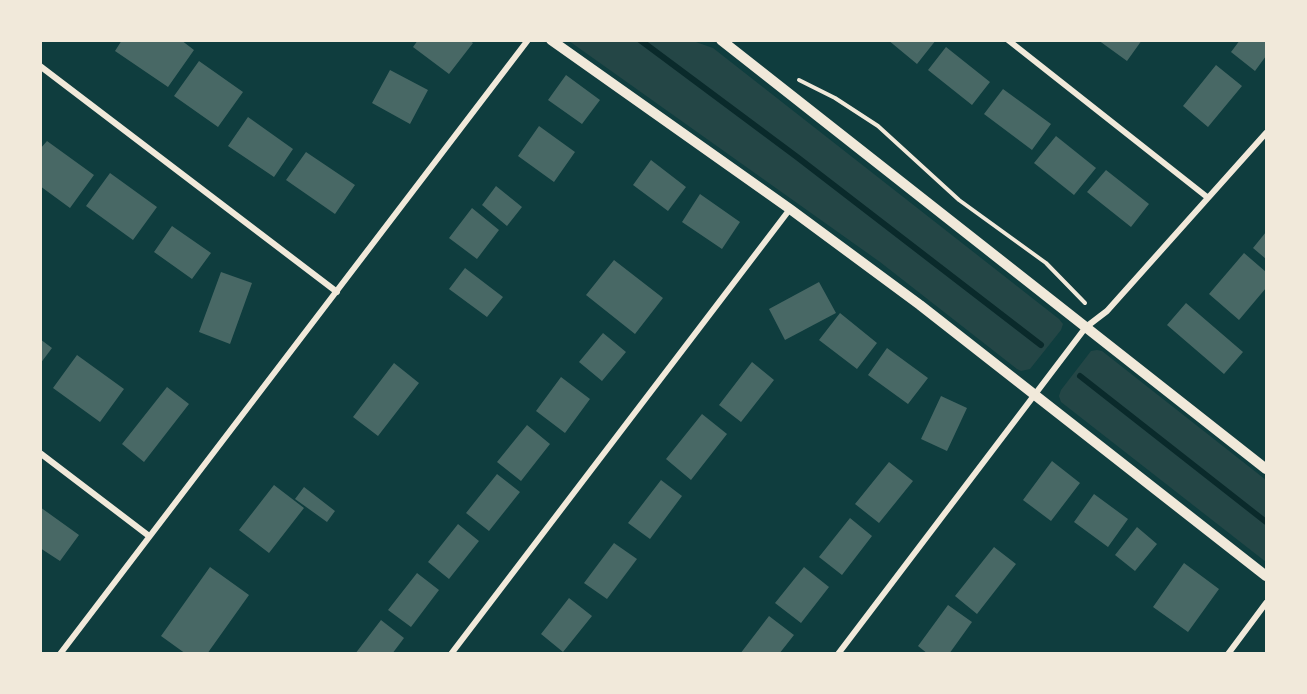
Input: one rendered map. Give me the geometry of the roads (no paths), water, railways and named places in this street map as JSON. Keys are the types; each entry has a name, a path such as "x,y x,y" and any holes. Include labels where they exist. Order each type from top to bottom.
{"street":[{"path":"60,654 528,40"},
{"path":"551,40 790,209 920,305 1266,576"},
{"path":"721,40 1266,469"},
{"path":"1008,40 1207,197"},
{"path":"40,66 337,292"},
{"path":"838,654 1086,327 1107,311 1266,133"},
{"path":"451,654 790,209"},
{"path":"40,453 149,536"},
{"path":"1228,654 1266,603"}],"waterway":[{"path":"640,40 797,157 1041,345"},
{"path":"1080,376 1266,522"}]}
